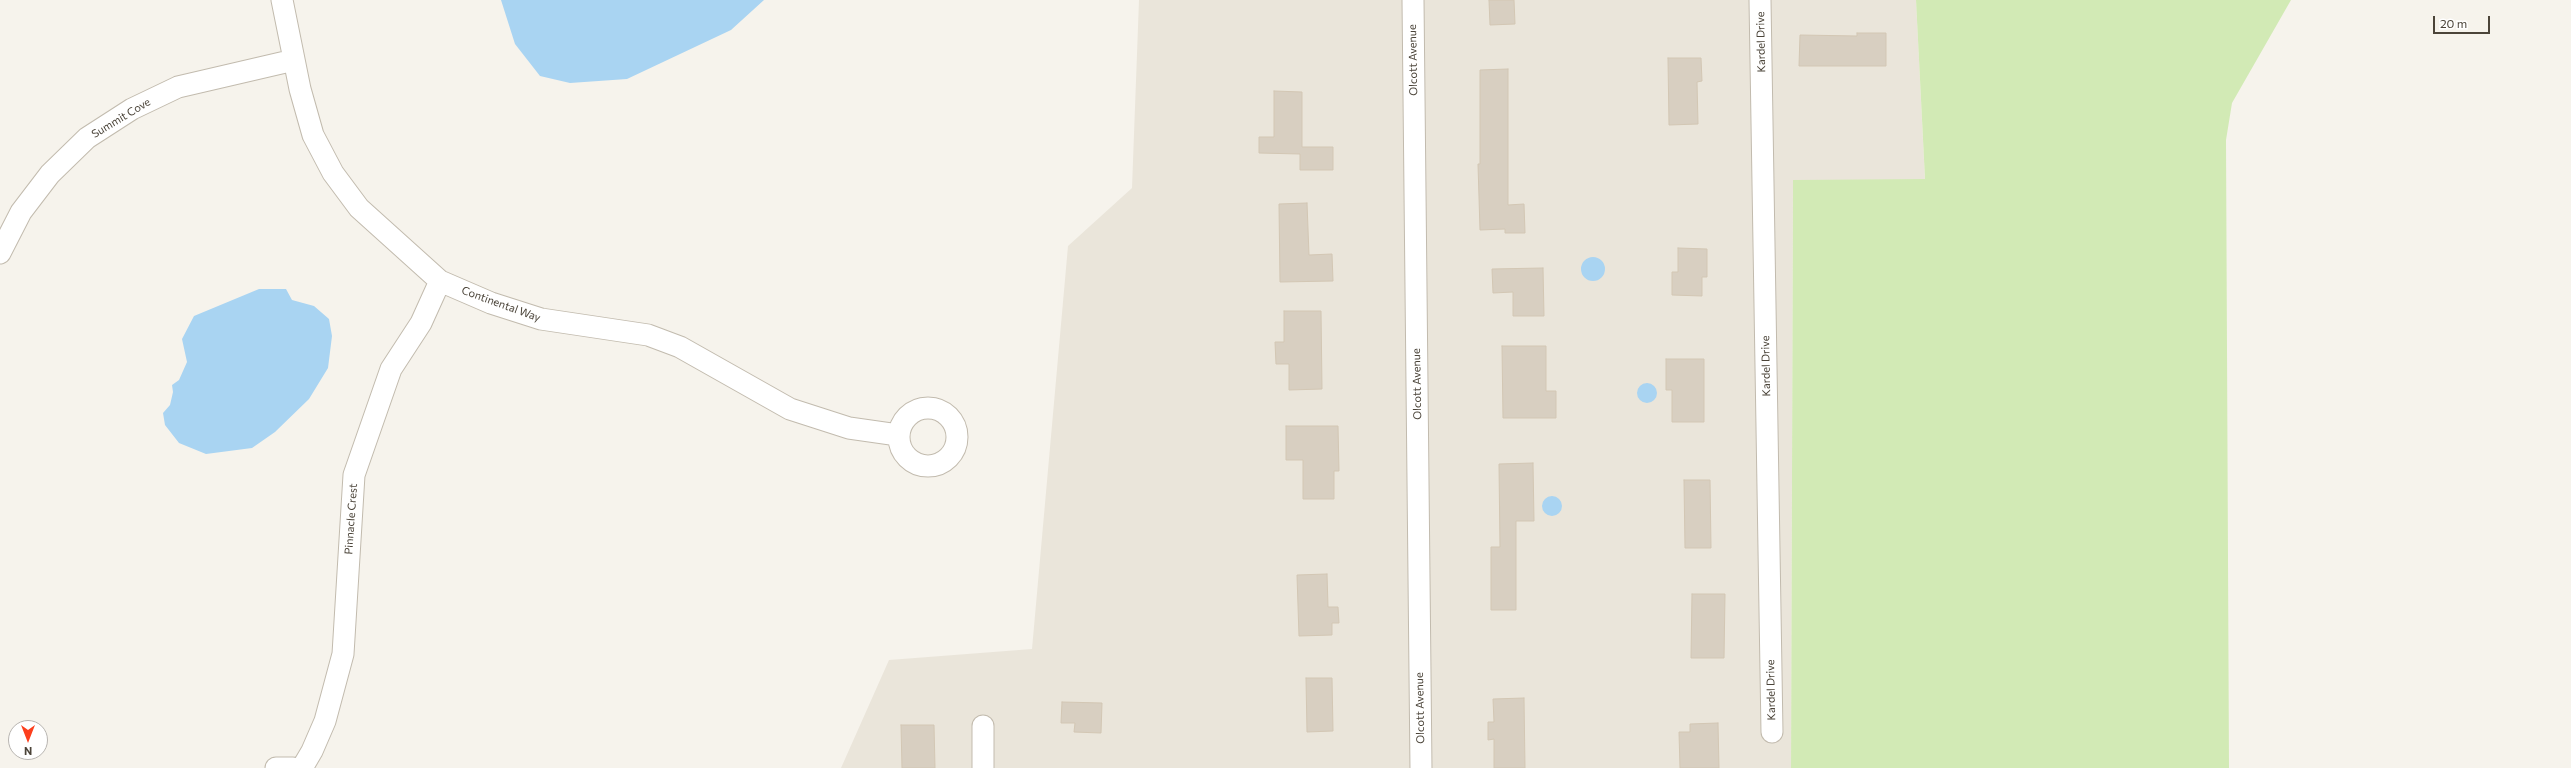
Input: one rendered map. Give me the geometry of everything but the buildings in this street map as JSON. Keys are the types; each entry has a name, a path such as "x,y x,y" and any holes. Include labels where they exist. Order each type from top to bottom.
{"street":[{"name":"Continental Way","path":"282,0 294,60 313,135 333,173 359,208 440,281 491,303 541,319 648,335 728,372 761,394 790,409 849,428 898,435"},
{"name":"Olcott Avenue","path":"1413,0 1421,768"},
{"name":"Kardel Drive","path":"1760,0 1772,732"},
{"name":"Summit Cove","path":"0,253 20,212 50,174 87,138 132,109 178,87 294,60"},
{"name":"Pinnacle Crest","path":"302,768 312,751 325,721 343,654 354,475 391,369 421,323 440,281"},
{"path":"983,726 983,768"},
{"path":"276,768 293,768"}],"shaded area":[{"path":"1139,0 1916,0 1925,180 1793,180 1791,768 841,768 889,660 1032,649 1068,246 1132,188"}],"green space":[{"path":"1916,0 2291,0 2232,103 2226,140 2229,768 1791,768 1793,180 1925,179"}],"water":[{"path":"501,0 764,0 731,30 627,79 570,83 540,76 515,44"},
{"path":"1588,257 1598,257 1605,264 1605,274 1598,281 1588,281 1581,274 1581,264"},
{"path":"259,289 286,289 292,300 314,306 329,319 332,336 328,368 309,399 275,432 252,448 206,454 179,443 165,425 163,413 170,405 173,392 172,385 179,380 187,362 182,339 194,316"},
{"path":"1647,383 1654,386 1657,393 1654,400 1647,403 1640,400 1637,393 1640,386"},
{"path":"1552,496 1559,499 1562,506 1559,513 1552,516 1545,513 1542,506 1545,499"}]}
